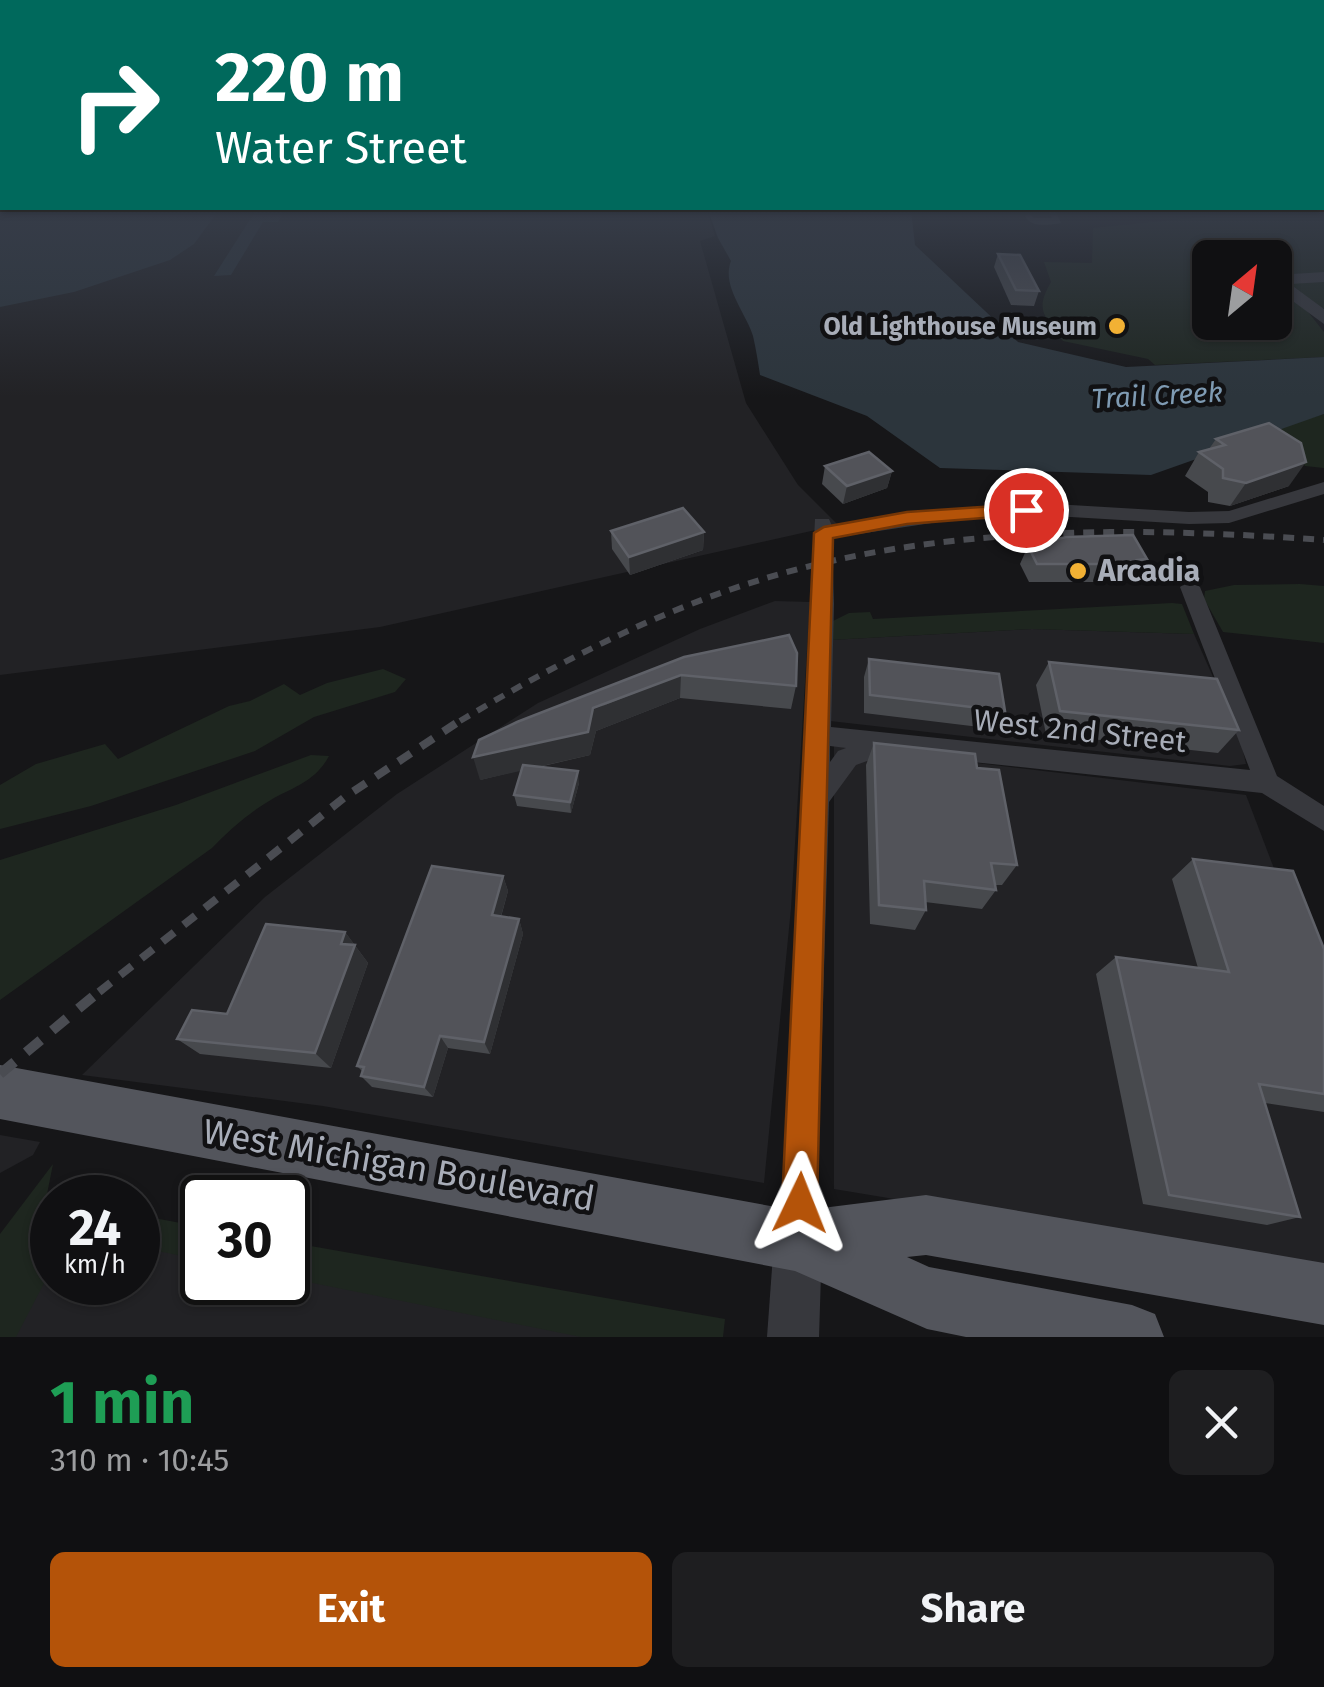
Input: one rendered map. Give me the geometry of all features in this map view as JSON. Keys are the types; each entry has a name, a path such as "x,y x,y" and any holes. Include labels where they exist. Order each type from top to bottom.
{"main road":[{"name":"West Michigan Boulevard","path":"0,1092 798,1240 926,1298 1132,1337"},
{"name":"West Michigan Boulevard","path":"798,1240 926,1226 1324,1294"}],"street":[{"path":"1292,279 1324,277"},
{"path":"1292,291 1324,294"},
{"path":"1292,294 1324,318"},
{"path":"794,1337 823,528 987,511 1066,509 1222,518 1250,514 1324,488"},
{"path":"1190,587 1268,783"},
{"name":"West 2nd Street","path":"817,734 1268,783 1324,820"},
{"path":"815,801 847,758 888,743"}],"shaded area":[{"path":"0,272 709,272 746,403 798,485 838,525 380,627 0,675"},
{"path":"1048,272 1192,272 1192,340 1292,340 1292,272 1324,272 1324,308 1305,308 1324,332 1324,357 1155,365 1148,359 1063,341 1044,313 1043,300 1051,282"},
{"path":"1324,414 1324,468 1305,466 1280,427"},
{"path":"1234,585 1324,586 1324,643 1223,632 1204,599 1205,591"},
{"path":"775,601 810,602 791,908 764,1183 323,1106 82,1075 265,897 397,794 538,703 700,629"},
{"path":"1182,604 1194,634 1032,629 830,640 833,621 849,613 870,612 873,619"},
{"path":"1032,629 1194,634 1240,738 1246,764 1230,766 830,721 830,640"},
{"path":"383,669 406,679 395,692 314,717 255,751 91,806 0,829 0,785 36,764 105,744 118,759 284,684 300,695 327,683"},
{"path":"834,746 1246,795 1324,1000 1324,1270 834,1189"},
{"path":"311,755 329,756 312,777 257,809 212,848 0,1000 0,860 176,805"},
{"path":"0,1135 40,1142 33,1155 0,1173"},
{"path":"30,1194 33,1305 16,1337 0,1337 0,1234"},
{"path":"160,1219 180,1223 180,1256 160,1251"},
{"path":"160,1236 180,1239 180,1305 310,1305 310,1261 715,1337 3,1337 30,1286 30,1305 160,1305"},
{"path":"310,1246 725,1319 723,1337 581,1337 310,1282"}],"water":[{"path":"0,272 133,272 74,292 0,307"},
{"name":"Trail Creek","path":"729,272 944,272 1018,342 1126,367 1324,357 1324,414 1151,475 940,468 867,416 760,375 753,336"}],"building":[{"path":"1007,272 1029,272 1039,291 1016,290"},
{"path":"1269,423 1301,443 1306,462 1246,483 1223,478 1223,469 1199,452 1225,445 1216,439"},
{"path":"869,452 892,471 847,486 825,466"},
{"path":"683,508 704,532 629,557 611,531"},
{"path":"1133,535 1147,559 1137,560 1139,564 1037,564 1028,546 1066,537"},
{"path":"789,635 797,653 796,686 681,675 593,708 588,732 473,757 479,740 684,657"},
{"path":"869,659 999,674 1005,711 870,695"},
{"path":"1049,662 1217,679 1239,730 1060,711"},
{"path":"874,743 975,754 977,768 999,770 1017,865 991,863 996,890 924,881 926,910 879,905"},
{"path":"523,765 578,771 570,802 514,795"},
{"path":"1193,859 1293,871 1324,949 1324,1094 1259,1084 1300,1217 1169,1195 1116,957 1229,972"},
{"path":"432,866 503,876 492,915 519,919 484,1042 440,1036 424,1087 361,1076 364,1067 357,1066"},
{"path":"266,924 345,932 341,944 355,945 315,1053 177,1039 192,1010 227,1014"}],"railway":[{"path":"460,721 559,665 661,616 732,589 877,552 950,541 1100,532 1324,540"},
{"path":"99,992 345,797 464,718"},
{"path":"0,1074 102,989"}],"place":[{"name":"Old Lighthouse Museum","path":"1117,326"},
{"name":"Arcadia","path":"1078,571"}],"route":[{"path":"800,1203 824,533 907,518 1026,510"}]}
